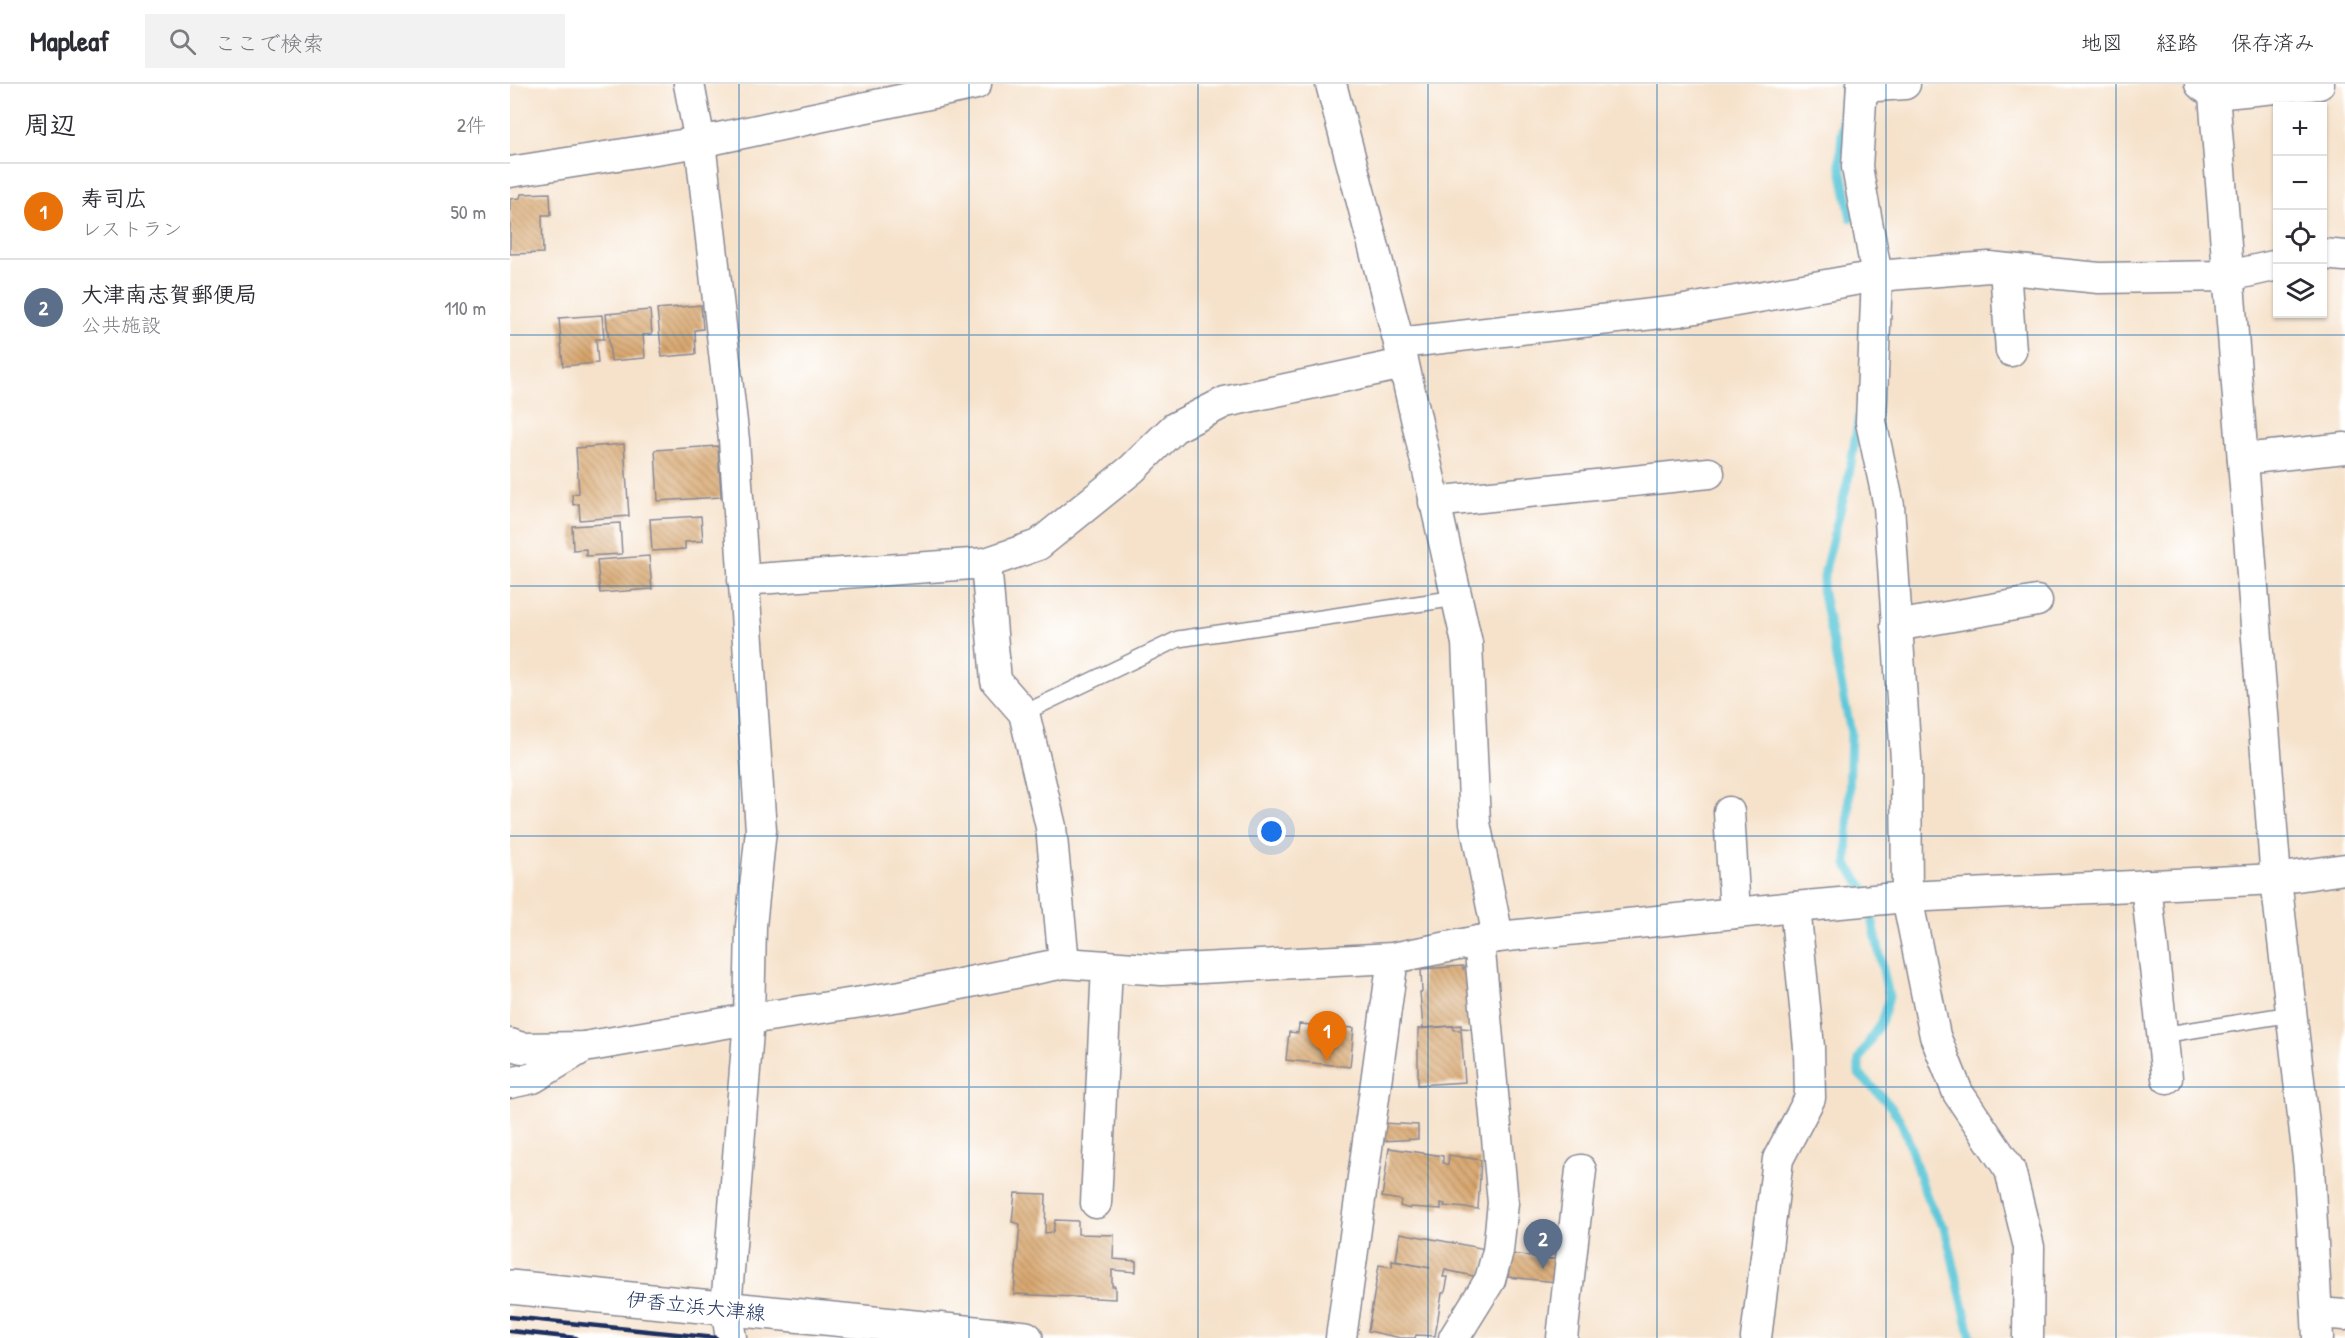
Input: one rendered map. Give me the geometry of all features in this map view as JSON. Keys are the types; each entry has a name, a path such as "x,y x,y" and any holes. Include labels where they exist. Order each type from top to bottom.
{"main road":[{"name":"伊香立浜大津線","path":"510,1287 729,1323 1026,1338"}],"street":[{"path":"689,84 700,142 734,440 761,831 752,926 729,1323"},
{"path":"510,172 700,142 975,84"},
{"path":"1331,84 1401,353 1467,643 1475,823 1488,939 1503,1203 1498,1251 1490,1280 1454,1338"},
{"path":"1905,84 1862,86 1857,167 1877,276 1871,422 1889,506 1906,759 1898,898 1935,1036 1958,1093 2010,1170 2029,1247 2028,1338"},
{"path":"2319,84 2207,89 2229,276 2276,879 2326,1322"},
{"path":"2327,254 2345,256"},
{"path":"743,580 986,563 1038,545 1132,469 1174,428 1225,402 1401,353 1679,311 1877,276 1989,267 2099,278 2229,276 2273,266"},
{"path":"2005,269 2011,351"},
{"path":"2243,459 2345,448"},
{"path":"1434,502 1709,473"},
{"path":"986,563 996,681 1024,713 1052,827 1064,963"},
{"path":"1896,626 2037,601"},
{"path":"1729,812 1735,913"},
{"path":"510,1044 522,1048 584,1047 748,1018 901,996 1064,963 1162,969 1393,958 1488,939 1795,907 1898,898 2276,879 2345,869"},
{"path":"2146,885 2167,1078"},
{"path":"1755,1338 1778,1159 1810,1098 1809,1047 1795,907"},
{"path":"1341,1338 1393,958"},
{"path":"1096,1203 1107,966"},
{"path":"510,1083 533,1078 584,1047"},
{"path":"1562,1338 1581,1170"}],"lane":[{"path":"1024,713 1178,639 1457,598"},
{"path":"2162,1035 2291,1014"}],"building":[{"path":"550,193 551,215 542,215 543,253 510,254 510,199 520,198 521,194"},
{"path":"701,305 703,329 695,330 696,354 662,357 657,309"},
{"path":"650,310 652,334 643,335 645,358 611,361 606,314"},
{"path":"602,315 604,339 596,339 598,363 563,366 559,318"},
{"path":"624,444 629,516 580,520 579,504 573,505 572,494 579,493 576,448"},
{"path":"718,446 721,497 658,501 655,450"},
{"path":"701,516 703,541 685,542 685,549 652,551 650,519"},
{"path":"620,523 622,554 586,556 586,549 573,550 572,526"},
{"path":"649,556 652,589 600,593 597,560"},
{"path":"1463,966 1463,969 1471,967 1474,1029 1461,1028 1461,1025 1423,1028 1421,969"},
{"path":"1299,1024 1354,1028 1350,1067 1286,1060 1289,1032 1298,1033"},
{"path":"1453,1026 1454,1030 1461,1030 1465,1082 1418,1085 1418,1029"},
{"path":"1382,1123 1418,1125 1418,1139 1382,1141"},
{"path":"1389,1148 1443,1156 1443,1163 1448,1165 1449,1155 1481,1160 1478,1209 1444,1206 1445,1204 1441,1203 1441,1209 1410,1207 1410,1209 1400,1206 1401,1200 1382,1197"},
{"path":"1015,1193 1046,1194 1045,1233 1053,1232 1055,1220 1078,1221 1078,1234 1114,1235 1113,1259 1136,1261 1136,1272 1112,1270 1115,1299 1014,1294 1020,1224 1012,1222"},
{"path":"1400,1233 1486,1249 1483,1278 1445,1270 1443,1277 1448,1277 1445,1292 1442,1293 1435,1336 1416,1335 1415,1338 1401,1338 1368,1331 1379,1265 1392,1267 1392,1261 1430,1268 1396,1261"},
{"path":"1511,1254 1559,1260 1557,1282 1508,1277"}],"waterway":[{"path":"1845,84 1840,163 1851,218"},
{"path":"1859,417 1848,480 1822,589 1851,733 1847,865 1866,891 1889,997 1882,1020 1859,1059 1859,1074 1888,1104 1902,1124 1930,1204 1945,1228 1971,1338"}],"railway":[{"path":"510,1317 716,1338"},
{"path":"510,1331 576,1338"}],"place":[{"name":"寿司広","path":"1327,1061"},
{"name":"大津南志賀郵便局","path":"1543,1269"}]}
